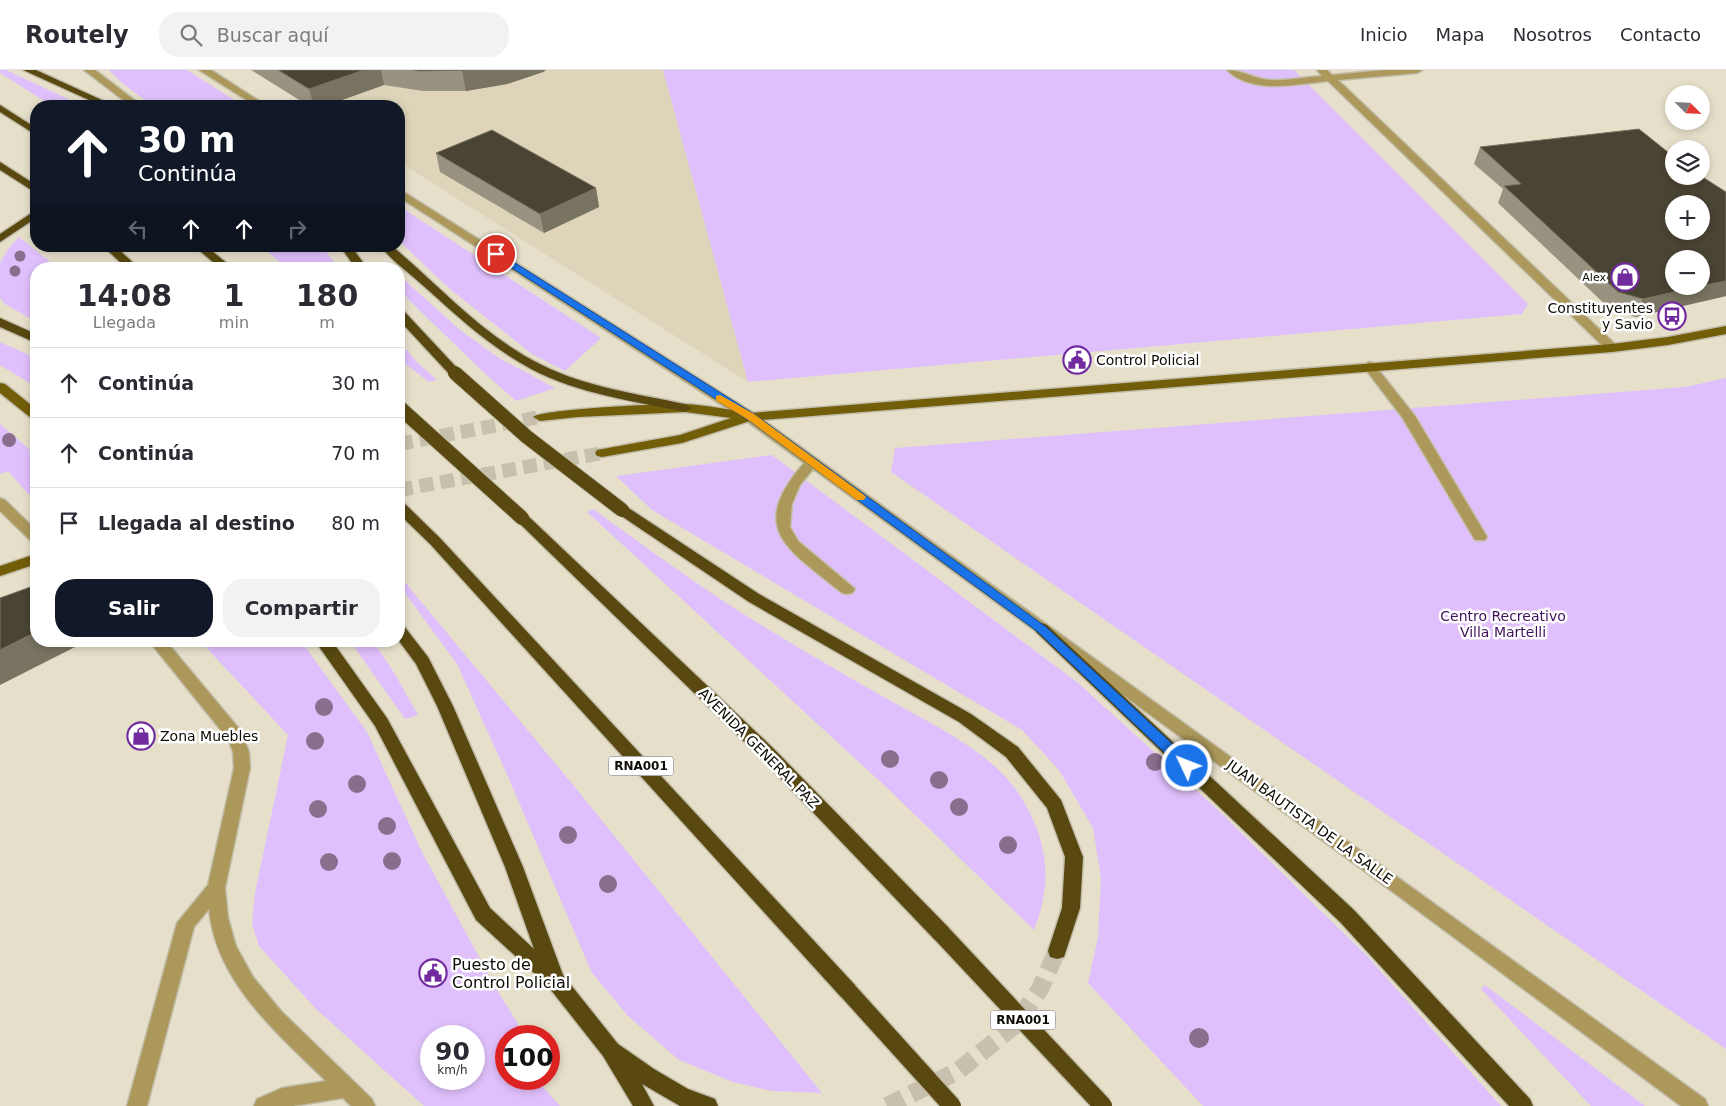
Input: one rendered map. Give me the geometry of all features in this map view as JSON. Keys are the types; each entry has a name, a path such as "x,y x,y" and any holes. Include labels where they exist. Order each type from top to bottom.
{"highway":[{"path":"28,70 96,100"},
{"path":"0,108 30,128"},
{"path":"0,165 30,186"},
{"path":"0,240 30,218"},
{"path":"115,252 126,262"},
{"path":"207,252 219,262"},
{"path":"392,252 403,262"},
{"path":"405,264 494,340 537,367 569,381 685,408"},
{"path":"405,319 455,373 527,437 622,510 754,598 965,718 1012,752 1055,805 1074,857 1071,908 1057,951"},
{"path":"0,322 30,336"},
{"name":"AVENIDA GENERAL PAZ","path":"405,412 522,518 767,753 942,934 1103,1106"},
{"name":"RNA001","path":"405,512 435,541 848,990 952,1106"},
{"path":"1042,630 1347,916 1524,1106"},
{"path":"405,638 422,661 445,706 514,867 554,979"},
{"path":"327,647 381,722 483,914 554,979 610,1049 644,1106"},
{"path":"610,1049 647,1076 682,1097 708,1106"}],"main road":[{"path":"540,417 578,413 685,408 750,416 1612,348 1668,341 1726,330"},
{"path":"0,387 30,410"},
{"path":"602,453 682,439 750,416"},
{"path":"0,571 30,561"}],"street":[{"path":"89,70 129,100"},
{"path":"204,70 252,100"},
{"path":"1232,70 1240,76 1258,82 1326,74 1417,70"},
{"path":"1326,74 1612,348"},
{"name":"JUAN BAUTISTA DE LA SALLE","path":"405,196 750,416 1698,1106"},
{"path":"1370,366 1408,416 1480,537"},
{"path":"812,462 794,483 785,504 783,527 792,544 847,589"},
{"path":"0,503 30,532"},
{"path":"162,647 235,736 241,752 240,787 216,888 219,918 227,948 246,983 275,1018 365,1106"},
{"path":"137,1106 186,923 216,888"},
{"path":"264,1106 282,1098 345,1088"}],"shaded area":[{"path":"251,70 663,70 748,382 405,166 405,100 299,100"}],"green space":[{"path":"0,70 6,70 70,100 43,100 0,73"},
{"path":"109,70 187,70 234,100 145,100 122,83"},
{"path":"663,70 1294,70 1528,304 1522,314 748,382"},
{"path":"405,210 601,338 565,371 532,354 451,290 405,247"},
{"path":"19,237 30,246 30,252 38,252 50,262 30,262 30,319 5,304 0,298 0,263 8,249"},
{"path":"268,252 326,252 334,262 280,262"},
{"path":"405,280 460,330 499,358 555,388 516,401 405,295"},
{"path":"0,342 30,355 30,383 0,365"},
{"path":"405,348 437,380 429,382 405,364"},
{"name":"Centro Recreativo Villa Martelli","path":"1726,378 1726,1049 891,472 895,448 1685,387"},
{"path":"0,424 30,450 30,495 8,471 0,474"},
{"path":"772,455 1077,682 1218,810 1367,956 1501,1106 1203,1106 1088,983 1098,937 1101,878 1093,828 1059,770 1022,730 652,510 616,476"},
{"path":"593,509 737,610 824,663 944,731 980,754 995,767 1021,797 1037,829 1042,846 1045,862 1044,896 1034,930 885,786 587,512"},
{"path":"405,582 574,786 822,1093 772,1091 733,1082 679,1060 628,1016 592,973 509,779 457,664 405,593"},
{"path":"206,647 305,647 367,732 422,852 497,990 518,1024 495,1025 495,1090 546,1090 560,1106 424,1106 316,1009 259,946 252,924 255,893 288,735"},
{"path":"354,647 377,647 418,715 405,719"},
{"path":"1485,985 1645,1106 1591,1106 1481,989"}],"building":[{"path":"278,70 364,70 309,89"},
{"path":"413,70 464,70 419,71"},
{"path":"1639,129 1665,150 1665,185 1710,185 1710,182 1726,192 1726,281 1710,284 1710,250 1665,250 1665,294 1643,299 1618,292 1504,186 1521,184 1480,147"},
{"path":"492,130 596,188 540,214 436,153"},
{"path":"30,587 30,635 0,650 0,598"}],"tunnel":[{"path":"405,443 540,417"},
{"path":"405,489 602,453"},
{"path":"887,1106 958,1071 1014,1026 1040,989 1057,951"}],"slow traffic":[{"path":"720,398 750,416 860,497"}],"place":[{"name":"Alex","path":"1625,277"},
{"name":"Constituyentes y Savio","path":"1672,316"},
{"name":"Control Policial","path":"1077,360"},
{"name":"Zona Muebles","path":"141,736"},
{"name":"Puesto de Control Policial","path":"433,973"}],"route":[{"path":"496,254 750,416 1042,630 1187,766"}]}
